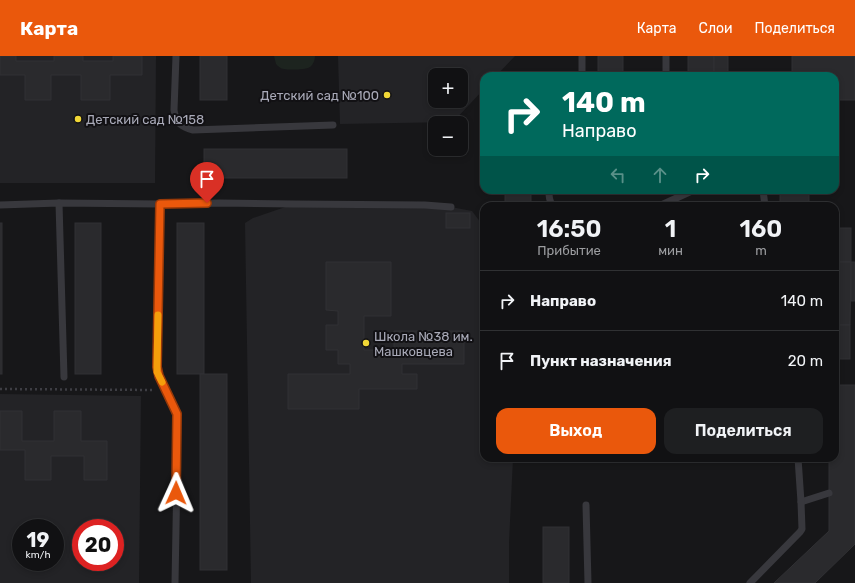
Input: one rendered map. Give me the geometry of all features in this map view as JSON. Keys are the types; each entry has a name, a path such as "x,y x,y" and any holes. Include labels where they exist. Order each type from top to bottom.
{"lane":[{"path":"176,56 174,110 175,117 179,124 186,128 193,130 333,125"},
{"path":"582,56 582,72"},
{"path":"666,56 666,72"},
{"path":"668,202 685,194"},
{"path":"0,205 220,202 425,205 451,207"},
{"path":"59,203 64,377"},
{"path":"160,204 157,367 159,376 178,417 175,583"},
{"path":"750,583 801,531 798,462"},
{"path":"801,502 829,493"},
{"path":"586,505 588,583"}],"path":[{"path":"0,389 166,390"}],"shaded area":[{"name":"Детский сад №158","path":"0,56 156,56 155,183 0,183"},
{"path":"274,56 315,56 315,59 310,67 293,70 283,69 280,67 276,64"},
{"name":"Детский сад №100","path":"338,56 515,56 500,72 480,72 480,93 468,106 468,68 428,68 428,108 466,108 459,116 428,116 428,122 340,124"},
{"name":"Школа №38 им. Машковцева","path":"294,204 451,207 472,211 480,222 480,462 513,462 509,543 509,583 251,583 245,223 253,218"},
{"path":"0,394 141,396 139,583 0,583"}],"building":[{"path":"0,56 16,56 16,61 54,61 54,56 83,56 83,61 113,61 113,56 142,56 142,75 110,75 110,100 81,100 81,75 51,75 51,100 25,100 25,75 0,75"},
{"path":"200,56 227,56 227,100 200,100"},
{"path":"598,56 623,56 623,72 598,72"},
{"path":"688,56 714,56 714,72 688,72"},
{"path":"714,56 728,56 728,72 714,72"},
{"path":"792,56 855,56 855,100 839,100 839,72 792,72"},
{"path":"204,149 347,149 347,178 204,178"},
{"path":"505,194 531,194 531,202 505,202"},
{"path":"780,194 809,194 809,202 780,202"},
{"path":"446,213 470,213 470,228 446,228"},
{"path":"0,223 2,223 2,374 0,374"},
{"path":"75,223 101,223 101,374 75,374"},
{"path":"177,223 204,223 204,374 177,374"},
{"path":"839,228 851,228 851,262 839,262"},
{"path":"326,262 391,262 391,316 364,316 364,350 394,350 394,331 464,331 464,364 402,364 402,374 417,374 417,389 359,389 359,409 288,409 288,374 350,374 350,364 338,364 338,350 326,350 326,325 338,325 338,311 326,310"},
{"path":"839,262 851,262 850,325 839,325"},
{"path":"851,262 855,262 855,301 851,301"},
{"path":"839,325 850,325 850,359 839,359"},
{"path":"200,374 227,374 227,570 200,570"},
{"path":"839,385 855,385 855,544 815,583 774,583 829,531 829,462 839,462"},
{"path":"0,411 22,411 22,441 54,441 54,411 81,411 81,441 107,441 107,480 84,480 84,456 51,456 51,480 25,480 25,450 0,450"},
{"path":"543,527 569,527 569,583 543,583"}],"slow traffic":[{"path":"158,315 157,372 162,382"}],"place":[{"name":"Детский сад №100","path":"387,95"},
{"name":"Детский сад №158","path":"78,119"},
{"name":"Школа №38 им. Машковцева","path":"366,343"}],"route":[{"path":"176,493 178,417 157,372 160,204 207,203"}]}
